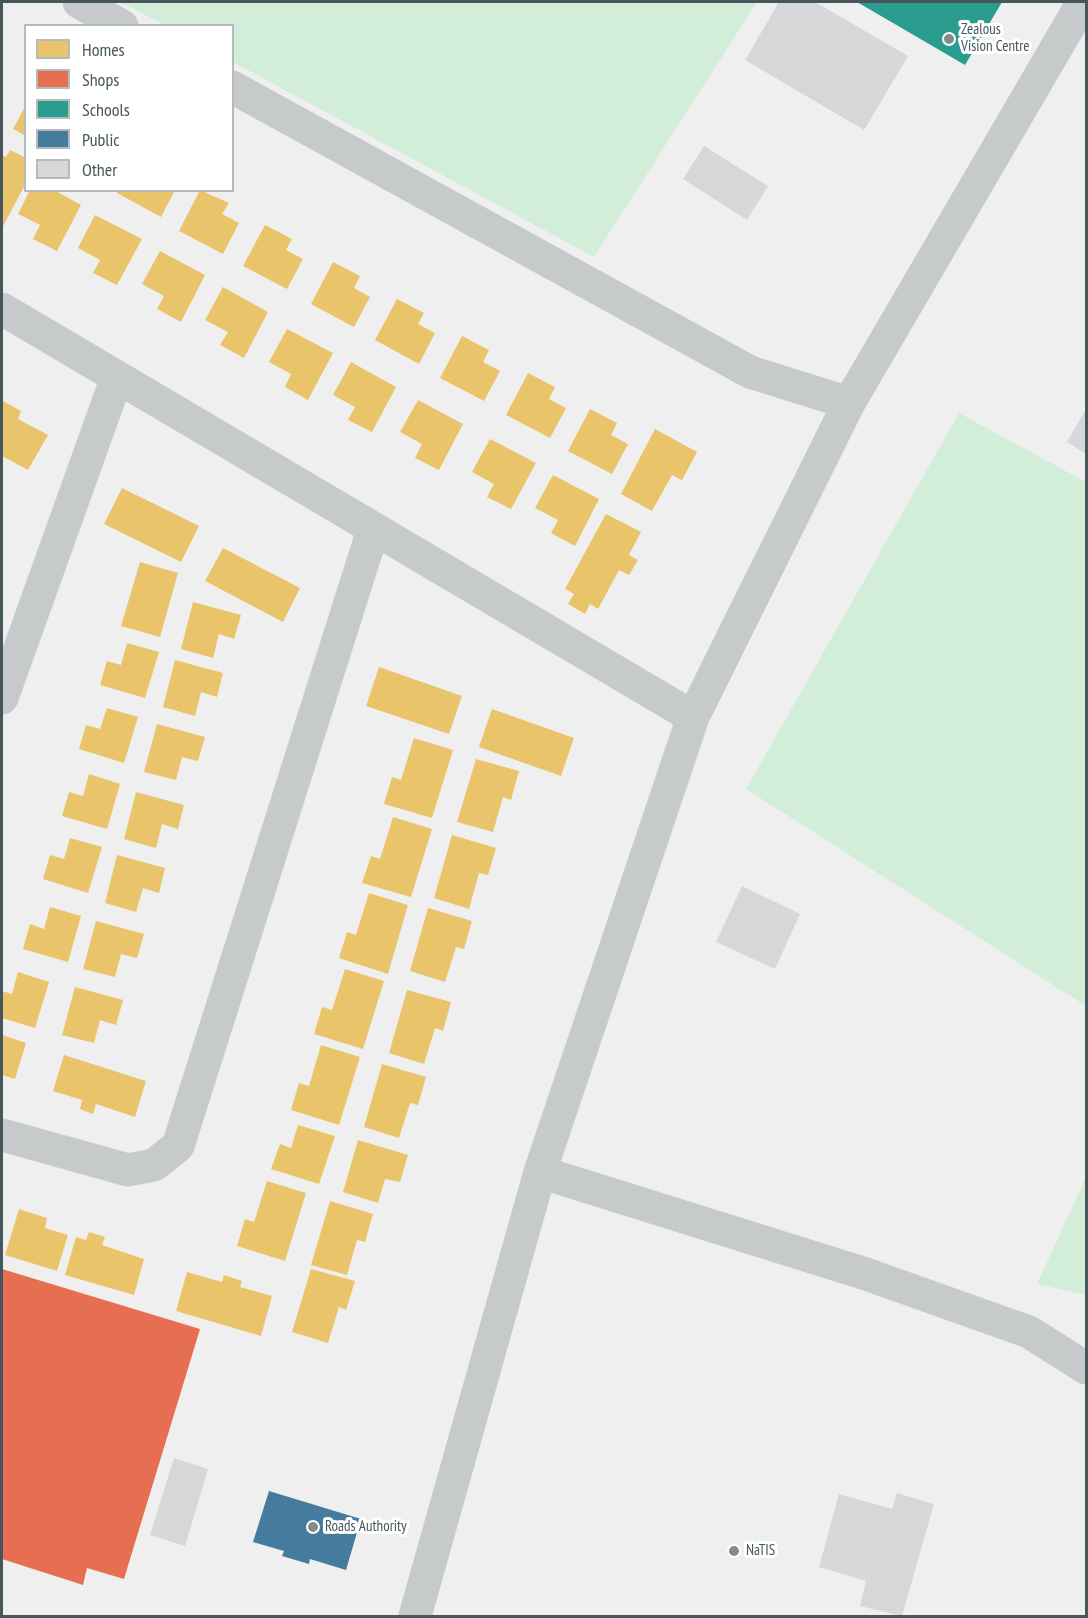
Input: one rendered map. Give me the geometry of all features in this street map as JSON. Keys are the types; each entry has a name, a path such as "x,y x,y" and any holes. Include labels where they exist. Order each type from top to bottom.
{"street":[{"path":"79,2 118,24"},
{"path":"415,1617 540,1172 693,717 849,403 1083,2"},
{"path":"234,88 750,372 849,403"},
{"path":"2,309 693,717"},
{"path":"2,698 117,377"},
{"path":"2,1135 128,1170 154,1165 178,1146 373,530"},
{"path":"540,1172 866,1274 1029,1332 1086,1368"}],"green space":[{"path":"120,2 757,2 594,257 234,63 234,24 163,24"},
{"path":"959,413 1086,482 1086,1006 746,789"},
{"path":"1086,1177 1086,1295 1037,1284"}],"building: Homes":[{"path":"24,109 24,135 13,129"},
{"path":"10,150 24,157 24,187 2,228 2,155 6,157"},
{"path":"29,192 58,192 81,205 57,251 33,239 40,225 18,214"},
{"path":"117,192 174,192 161,217"},
{"path":"199,192 204,192 229,203 222,214 239,223 223,254 179,231"},
{"path":"95,215 142,239 117,285 93,273 100,260 78,248"},
{"path":"265,225 292,239 286,250 303,259 287,289 243,266"},
{"path":"160,251 205,275 181,322 157,309 164,296 142,284"},
{"path":"333,262 360,276 354,288 370,297 354,327 311,304"},
{"path":"223,287 268,312 244,358 220,345 228,332 205,320"},
{"path":"397,299 424,313 418,324 435,333 419,364 375,340"},
{"path":"287,329 333,353 308,400 285,387 291,374 269,362"},
{"path":"462,336 489,350 483,362 500,371 484,401 440,378"},
{"path":"351,362 396,387 372,432 348,420 355,407 333,395"},
{"path":"528,373 555,387 549,399 566,408 550,438 506,415"},
{"path":"418,400 463,424 439,470 415,458 422,444 400,432"},
{"path":"3,401 21,411 18,419 48,435 28,470 2,456"},
{"path":"590,409 617,423 611,435 628,444 612,474 568,451"},
{"path":"655,429 697,452 682,480 672,475 652,511 621,494"},
{"path":"490,439 536,463 511,509 487,497 494,484 472,472"},
{"path":"553,475 599,499 575,546 551,533 558,520 535,508"},
{"path":"122,488 199,526 181,562 104,524"},
{"path":"606,514 641,532 629,555 638,560 629,575 619,570 598,609 590,604 585,614 568,604 574,594 565,589"},
{"path":"223,548 300,588 283,622 205,581"},
{"path":"140,562 178,573 160,637 121,626"},
{"path":"193,602 241,615 234,639 219,634 213,658 181,649"},
{"path":"127,643 159,652 145,698 100,685 107,661 121,665"},
{"path":"175,660 223,673 217,697 201,692 195,716 163,707"},
{"path":"379,667 462,696 449,734 366,706"},
{"path":"107,708 138,717 124,763 79,749 86,725 100,729"},
{"path":"492,709 574,738 561,776 479,747"},
{"path":"157,724 205,737 198,761 182,757 176,780 144,772"},
{"path":"414,738 453,750 432,818 384,804 392,777 401,780"},
{"path":"476,759 519,771 511,800 503,797 493,832 457,822"},
{"path":"89,774 120,784 107,829 62,816 69,792 83,796"},
{"path":"136,792 184,805 178,829 162,824 156,848 124,839"},
{"path":"393,817 432,829 411,897 362,883 371,856 380,859"},
{"path":"452,835 496,848 488,875 479,873 469,909 434,898"},
{"path":"70,838 102,847 88,893 43,879 50,855 64,859"},
{"path":"117,855 165,868 159,893 143,888 136,912 105,903"},
{"path":"369,893 408,905 388,974 339,958 347,932 356,935"},
{"path":"50,907 81,916 68,962 23,949 30,924 44,929"},
{"path":"428,908 472,921 464,949 456,947 445,982 410,971"},
{"path":"96,921 144,934 137,958 121,954 115,977 83,969"},
{"path":"345,969 384,981 363,1049 314,1034 322,1007 332,1010"},
{"path":"18,972 49,982 35,1028 2,1018 2,991 12,994"},
{"path":"75,987 123,1000 116,1025 100,1020 94,1043 62,1035"},
{"path":"407,990 451,1002 443,1031 435,1028 424,1064 389,1053"},
{"path":"2,1035 26,1043 15,1079 2,1075"},
{"path":"321,1045 360,1057 339,1125 291,1110 299,1083 309,1086"},
{"path":"64,1055 146,1081 135,1117 96,1104 93,1114 80,1109 82,1100 53,1091"},
{"path":"382,1064 426,1077 418,1105 410,1103 399,1138 364,1127"},
{"path":"298,1125 335,1136 319,1184 271,1169 280,1144 291,1148"},
{"path":"358,1140 408,1155 400,1182 385,1179 378,1203 343,1192"},
{"path":"267,1181 306,1193 285,1261 237,1246 245,1219 254,1222"},
{"path":"330,1201 373,1214 365,1242 357,1240 347,1275 311,1265"},
{"path":"19,1209 47,1218 45,1228 68,1235 57,1271 5,1255"},
{"path":"89,1232 105,1237 102,1245 144,1259 134,1295 65,1275 76,1237 86,1240"},
{"path":"311,1269 355,1281 346,1310 339,1307 328,1343 292,1332"},
{"path":"187,1272 222,1282 224,1275 242,1281 240,1287 272,1296 261,1336 176,1311"}],"building: Shops":[{"path":"2,1269 200,1329 124,1579 87,1568 83,1585 2,1559"}],"building: Schools":[{"name":"Zealous Vision Centre","path":"857,2 1002,2 965,65"}],"building: Public":[{"path":"269,1491 361,1519 346,1570 310,1559 309,1564 282,1556 284,1551 253,1542"}],"building: Other":[{"path":"779,2 815,2 908,56 864,130 745,60"},
{"path":"704,146 768,186 747,220 683,179"},
{"path":"1086,409 1086,454 1067,442"},
{"path":"742,886 800,914 775,969 716,942"},
{"path":"174,1458 208,1469 185,1546 150,1535"},
{"path":"897,1493 934,1504 902,1616 860,1606 866,1581 819,1567 839,1494 892,1509"}],"place":[{"name":"Zealous Vision Centre","path":"949,39"},
{"name":"Roads Authority","path":"313,1527"},
{"name":"NaTIS","path":"734,1551"}]}
